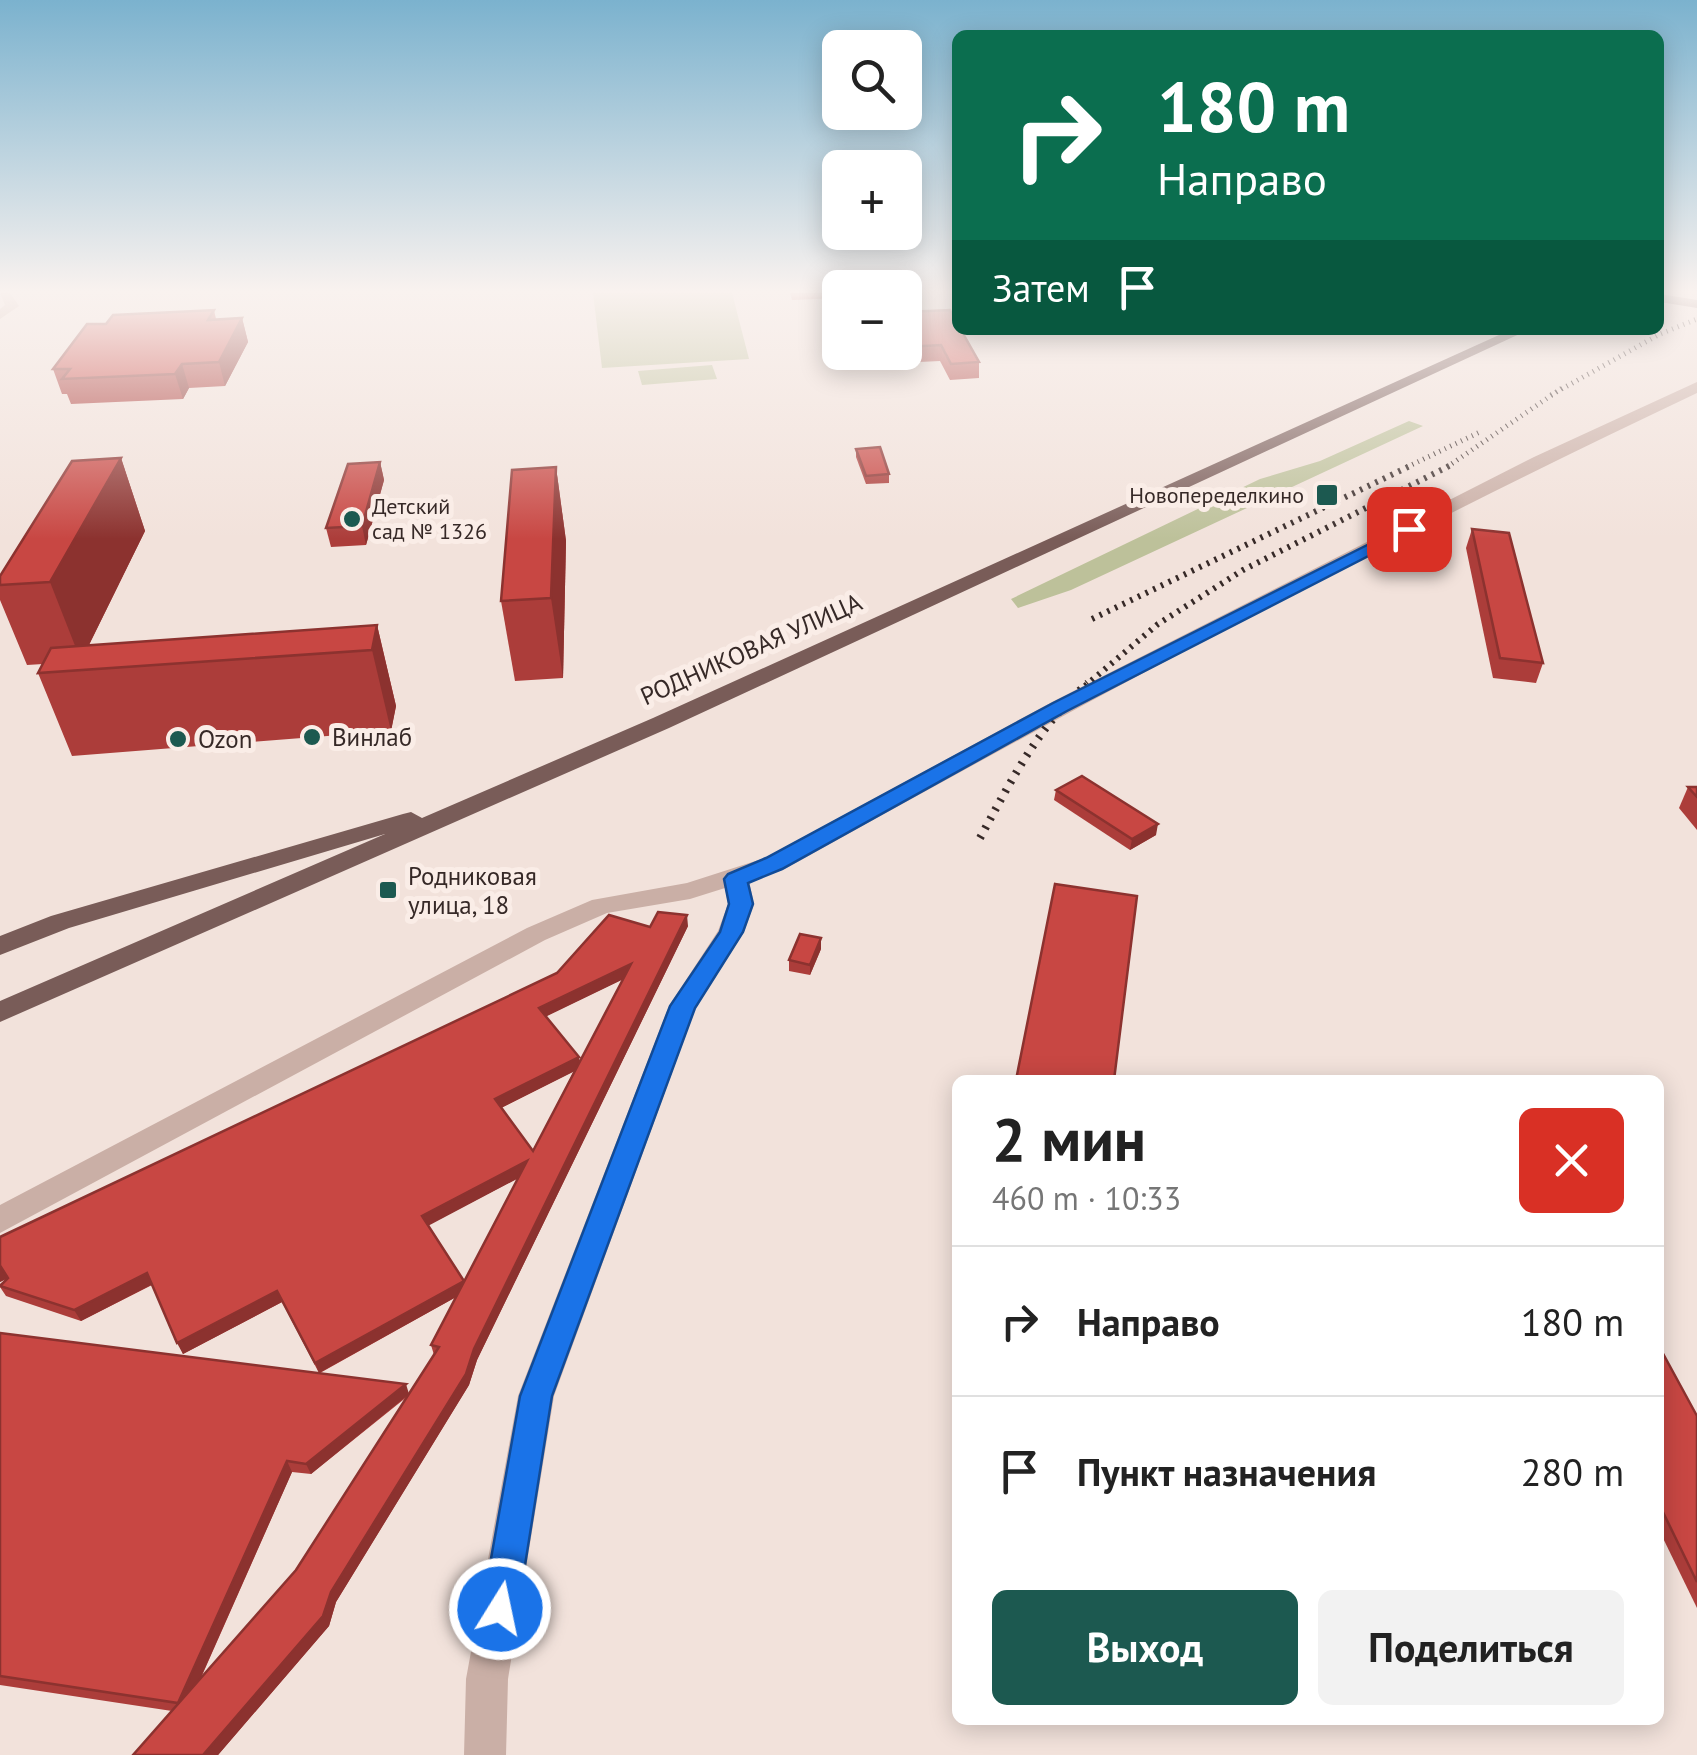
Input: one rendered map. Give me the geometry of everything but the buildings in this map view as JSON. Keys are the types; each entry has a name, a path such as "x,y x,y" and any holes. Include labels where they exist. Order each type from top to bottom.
{"main road":[{"name":"РОДНИКОВАЯ УЛИЦА","path":"0,1012 1096,527 1424,375"},
{"path":"0,946 60,922 344,836 479,802"}],"street":[{"path":"0,1220 536,934 601,906 736,879 774,864 1060,707 1540,461 1697,386"},
{"path":"485,1755 488,1679 536,1396 683,1006 731,932 741,904 736,879"}],"green space":[{"path":"639,375 716,375 717,379 642,385"},
{"path":"1409,421 1423,426 1071,590 1018,608 1011,599 1260,479 1320,461"}],"railway":[{"path":"1555,393 1587,375"},
{"path":"1555,393 1562,388"},
{"path":"1447,467 1555,393"},
{"path":"1551,395 1555,393"},
{"path":"1407,467 1480,432"},
{"path":"1092,619 1412,465"},
{"path":"1085,686 1158,624 1243,570 1451,465"},
{"path":"980,838 1040,736 1088,683"}],"place":[{"name":"Новопеределкино","path":"1327,495"},
{"name":"Детский сад № 1326","path":"352,519"},
{"name":"Винлаб","path":"312,737"},
{"name":"Ozon","path":"178,739"},
{"name":"Родниковая улица, 18","path":"388,890"}],"route":[{"path":"500,1609 536,1396 683,1006 731,932 741,904 736,879 774,864 1060,707 1409,529"}]}
